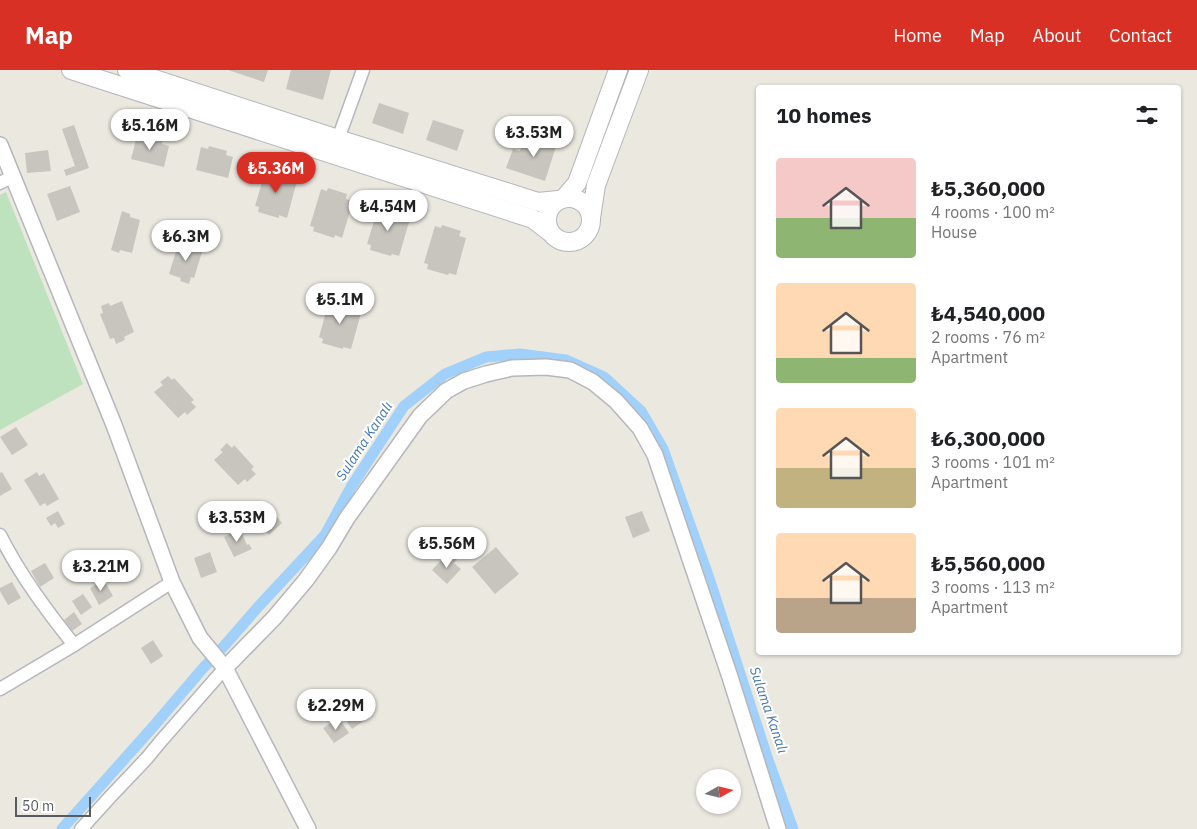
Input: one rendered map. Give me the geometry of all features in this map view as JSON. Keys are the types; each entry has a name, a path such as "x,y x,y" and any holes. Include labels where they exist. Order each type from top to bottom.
{"main road":[{"path":"71,70 533,219 561,241 568,242 582,238 590,226 596,185 638,70"},
{"path":"126,70 538,202 572,197 585,204 591,218"},
{"path":"550,232 546,218 548,211 552,204 561,199 577,182 618,70"}],"street":[{"path":"338,139 363,70"},
{"path":"0,145 7,179 114,425 172,582 200,638 222,665 308,829"},
{"path":"82,829 147,758 222,665 274,618 306,580 329,548 347,518 420,416 446,391 464,381 512,368 546,367 570,370 593,382 616,401 640,428 655,454 730,677 778,829"},
{"path":"0,535 8,551 48,613 74,645"},
{"path":"0,689 74,645 172,582"}],"green space":[{"path":"6,192 83,384 0,430 0,195"}],"building":[{"path":"228,70 268,70 264,82"},
{"path":"291,70 331,70 323,100 286,89"},
{"path":"379,103 409,113 403,134 372,123"},
{"path":"433,120 464,130 457,151 426,140"},
{"path":"74,125 89,168 66,176 64,170 75,166 62,129"},
{"path":"536,133 558,140 545,181 506,168 513,149 520,151 522,146 531,149"},
{"path":"145,135 163,140 162,144 169,146 164,167 131,159 137,136 144,138"},
{"path":"209,146 227,151 226,155 233,157 228,178 196,170 201,147 208,149"},
{"path":"48,150 51,171 27,173 25,153"},
{"path":"272,168 292,174 290,179 297,181 287,218 279,215 279,218 258,212 259,207 255,206 266,169 272,171"},
{"path":"70,186 80,212 57,221 47,194"},
{"path":"328,188 347,194 346,199 353,201 342,238 335,235 334,238 313,231 314,227 310,226 321,189 327,191"},
{"path":"385,207 404,212 403,217 410,219 399,256 392,254 391,256 370,250 371,245 367,244 378,208 384,209"},
{"path":"122,211 130,214 130,217 140,220 132,253 120,250 119,253 111,250"},
{"path":"442,225 461,231 459,236 466,238 456,275 449,273 448,275 427,269 428,264 424,263 435,226 441,228"},
{"path":"179,242 190,246 191,242 200,245 198,251 202,252 194,278 191,277 189,284 180,281 181,278 169,274"},
{"path":"336,300 356,306 354,310 361,313 351,349 343,347 343,349 322,343 323,339 319,337 329,301 335,303"},
{"path":"122,301 134,332 124,337 125,340 116,344 114,338 110,339 100,314 103,313 101,306 109,303 110,306"},
{"path":"168,376 172,380 174,378 194,400 191,402 196,407 187,415 185,412 178,418 154,392 163,385 160,382"},
{"path":"16,427 28,445 12,455 0,437"},
{"path":"227,443 232,448 234,445 254,467 251,469 256,474 247,482 245,479 238,485 214,460 223,452 220,450"},
{"path":"2,472 12,489 0,496 0,473"},
{"path":"37,472 39,476 44,473 59,499 47,506 45,503 40,506 24,480"},
{"path":"268,506 282,523 269,535 255,518"},
{"path":"58,511 65,524 58,528 55,523 51,526 46,518"},
{"path":"642,511 650,531 633,538 625,517"},
{"path":"240,529 247,545 249,544 252,549 234,557 224,537"},
{"path":"496,547 519,574 495,594 472,567"},
{"path":"210,552 217,572 201,578 194,558"},
{"path":"446,555 449,558 452,555 457,560 454,563 461,569 447,584 432,570"},
{"path":"45,563 54,578 40,587 31,571"},
{"path":"104,580 113,596 99,605 90,588"},
{"path":"12,582 21,598 8,605 0,588"},
{"path":"83,594 92,607 81,615 72,601"},
{"path":"74,612 82,624 72,631 64,620"},
{"path":"153,640 163,656 151,664 141,648"},
{"path":"354,704 365,720 352,729 341,713"},
{"path":"335,720 338,724 341,721 349,733 334,743 323,728"}],"waterway":[{"name":"Sulama Kanalı","path":"62,829 204,667 325,535 351,487 404,406 445,374 486,357 520,354 566,360 604,377 641,411 663,449 709,578 767,757 793,829"}]}
